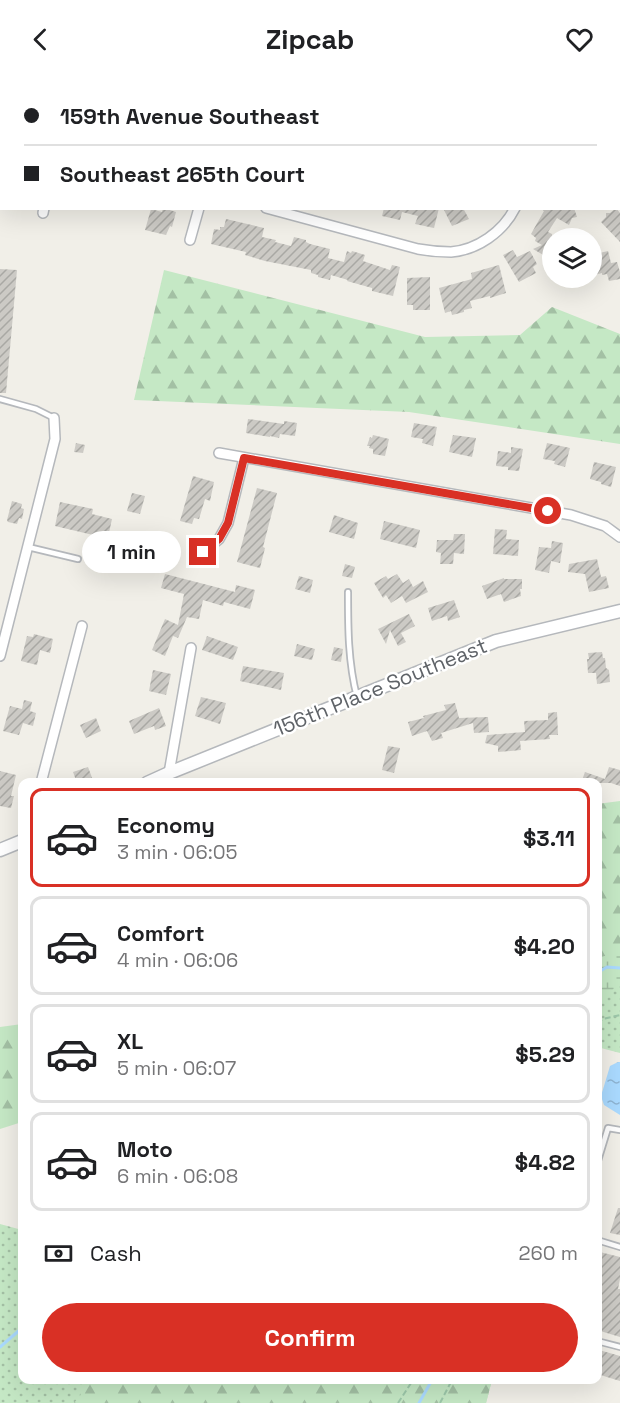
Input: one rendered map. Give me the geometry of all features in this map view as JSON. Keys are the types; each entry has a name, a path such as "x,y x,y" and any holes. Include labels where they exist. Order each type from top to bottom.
{"street":[{"path":"190,240 198,210"},
{"path":"273,210 435,252 453,252 474,246 493,236 514,210"},
{"path":"0,656 55,439 54,418"},
{"path":"219,453 571,514 605,526 620,537"},
{"path":"203,552 219,539 228,523 244,458"},
{"name":"156th Place Southeast","path":"158,778 496,640 620,611"},
{"path":"42,778 82,626"},
{"path":"169,773 191,648"},
{"path":"0,850 18,843"}],"lane":[{"path":"0,399 36,409 54,418"},
{"path":"27,547 78,559"},
{"path":"348,592 350,656 352,678 357,696"},
{"path":"602,1148 608,1128 620,1130"},
{"path":"602,1242 620,1247"},
{"path":"602,1342 620,1347"}],"path":[{"path":"602,1020 620,1015"},
{"path":"398,1403 410,1384"},
{"path":"440,1403 450,1384"}],"green space":[{"path":"164,270 425,337 520,335 552,307 620,334 620,444 409,412 134,400"},
{"path":"620,801 620,952 602,957 602,803"},
{"path":"620,921 620,1053 602,1048 602,922"},
{"path":"620,952 620,985 602,997 602,957"},
{"path":"18,1025 18,1123 0,1129 0,1027"},
{"path":"0,1224 18,1229 18,1384 491,1384 486,1403 0,1403"},
{"path":"84,1384 491,1384 486,1403 74,1403 80,1396"}],"water":[{"path":"620,1062 620,1115 604,1105 602,1099 610,1066"}],"building":[{"path":"151,210 162,212 162,210 170,210 176,212 172,227 170,226 166,235 145,230"},
{"path":"384,210 438,210 434,228 415,224 418,216 402,212 400,220 382,216"},
{"path":"444,210 464,210 469,219 452,226"},
{"path":"543,210 575,210 577,217 572,218 569,225 557,218 551,228 542,228 542,245 535,241 536,238 531,234"},
{"path":"618,210 620,213 620,242 601,222 606,217 606,213"},
{"path":"226,219 264,228 262,237 276,240 275,242 291,246 294,237 330,249 328,258 344,262 347,251 351,253 352,251 365,255 363,261 390,270 392,265 400,267 393,296 372,291 372,288 331,275 330,280 318,277 311,273 311,270 265,261 245,255 246,252 211,244 214,229 220,230 220,227 224,227"},
{"path":"542,245 542,254 533,249"},
{"path":"513,250 517,257 530,251 537,264 533,267 536,273 519,282 503,255"},
{"path":"608,251 611,263 617,262 620,279 609,281 607,274 602,275 602,252"},
{"path":"499,265 506,293 470,301 472,308 464,312 452,315 451,311 445,313 439,288 472,279 471,273"},
{"path":"0,269 17,270 6,393 0,393"},
{"path":"430,277 430,310 413,310 413,305 407,305 407,278"},
{"path":"248,419 284,424 284,421 297,423 295,436 280,434 279,438 246,433"},
{"path":"414,423 437,427 433,446 422,443 423,439 411,437"},
{"path":"373,435 389,439 385,456 373,454 373,449 367,446"},
{"path":"453,435 476,438 472,457 449,452"},
{"path":"76,443 85,445 83,453 74,452"},
{"path":"547,443 570,448 565,467 554,464 555,461 543,459"},
{"path":"511,447 523,449 519,471 496,466 498,451 511,453"},
{"path":"594,462 616,467 611,487 590,479"},
{"path":"193,476 214,482 210,501 205,499 199,519 194,518 192,524 180,521"},
{"path":"257,488 277,493 260,568 237,562"},
{"path":"132,493 145,496 140,514 127,511"},
{"path":"12,501 22,504 21,508 24,509 22,519 19,518 17,524 7,520"},
{"path":"60,502 93,509 92,514 112,519 108,537 116,539 112,559 104,557 102,563 88,560 93,535 55,526"},
{"path":"334,515 358,523 354,539 329,532"},
{"path":"384,521 420,530 416,548 380,539"},
{"path":"495,529 507,530 506,539 519,540 518,556 493,554"},
{"path":"454,534 465,534 464,554 454,553 453,564 440,564 441,553 436,552 437,540 453,540"},
{"path":"552,541 563,543 560,563 551,561 549,573 535,570 539,547 551,548"},
{"path":"597,559 601,577 606,576 609,588 589,592 585,574 568,572 569,564"},
{"path":"345,564 355,567 352,578 342,576"},
{"path":"165,574 235,592 236,585 255,590 250,609 224,602 223,606 203,600 199,619 187,617 178,638 173,636 165,656 152,650 165,619 178,625 184,594 161,588"},
{"path":"397,574 403,583 409,579 413,587 423,581 428,592 406,603 402,596 391,603 386,595 383,598 374,583 386,576 388,579"},
{"path":"299,576 313,580 310,593 295,589"},
{"path":"504,578 522,579 521,596 504,602 501,594 487,599 482,586"},
{"path":"454,600 460,617 448,621 447,616 432,621 428,608"},
{"path":"409,614 415,626 401,633 406,642 398,646 390,630 386,644 378,629"},
{"path":"34,634 53,639 50,653 40,650 37,665 21,661 27,636 33,637"},
{"path":"207,636 238,647 233,660 202,650"},
{"path":"297,644 315,649 312,660 294,656"},
{"path":"334,647 343,649 341,662 331,660"},
{"path":"602,652 606,668 609,670 610,682 597,684 596,673 588,673 587,659 589,659 588,653"},
{"path":"243,666 284,673 281,690 240,681"},
{"path":"153,670 171,674 166,695 149,691"},
{"path":"201,697 226,703 220,724 195,716"},
{"path":"24,700 32,702 30,711 36,713 33,726 23,723 19,735 3,731 10,706 22,709"},
{"path":"455,703 459,718 488,717 489,732 474,733 473,723 441,733 443,738 432,741 427,731 412,736 408,722 446,710 444,705"},
{"path":"159,708 166,726 155,730 154,726 134,734 129,721"},
{"path":"557,712 558,735 549,735 550,739 520,741 521,750 498,752 498,746 485,743 487,735 525,732 524,721 548,720 548,713"},
{"path":"96,718 101,731 86,738 80,725"},
{"path":"388,746 400,748 394,773 382,770"},
{"path":"88,767 92,778 75,778 73,772"},
{"path":"609,767 620,770 620,786 602,783 602,778 583,778 585,772 605,779"},
{"path":"0,771 16,775 11,808 0,806"},
{"path":"618,1208 620,1208 620,1235 610,1233"},
{"path":"602,1252 620,1257 618,1289 620,1289 620,1337 602,1332"},
{"path":"602,1351 620,1356 620,1381 602,1376"}],"waterway":[{"path":"602,970 607,967 620,968"},
{"path":"0,1347 18,1331"},
{"path":"419,1403 430,1384"}],"route":[{"path":"203,552 219,539 228,523 244,458 548,511"}]}
